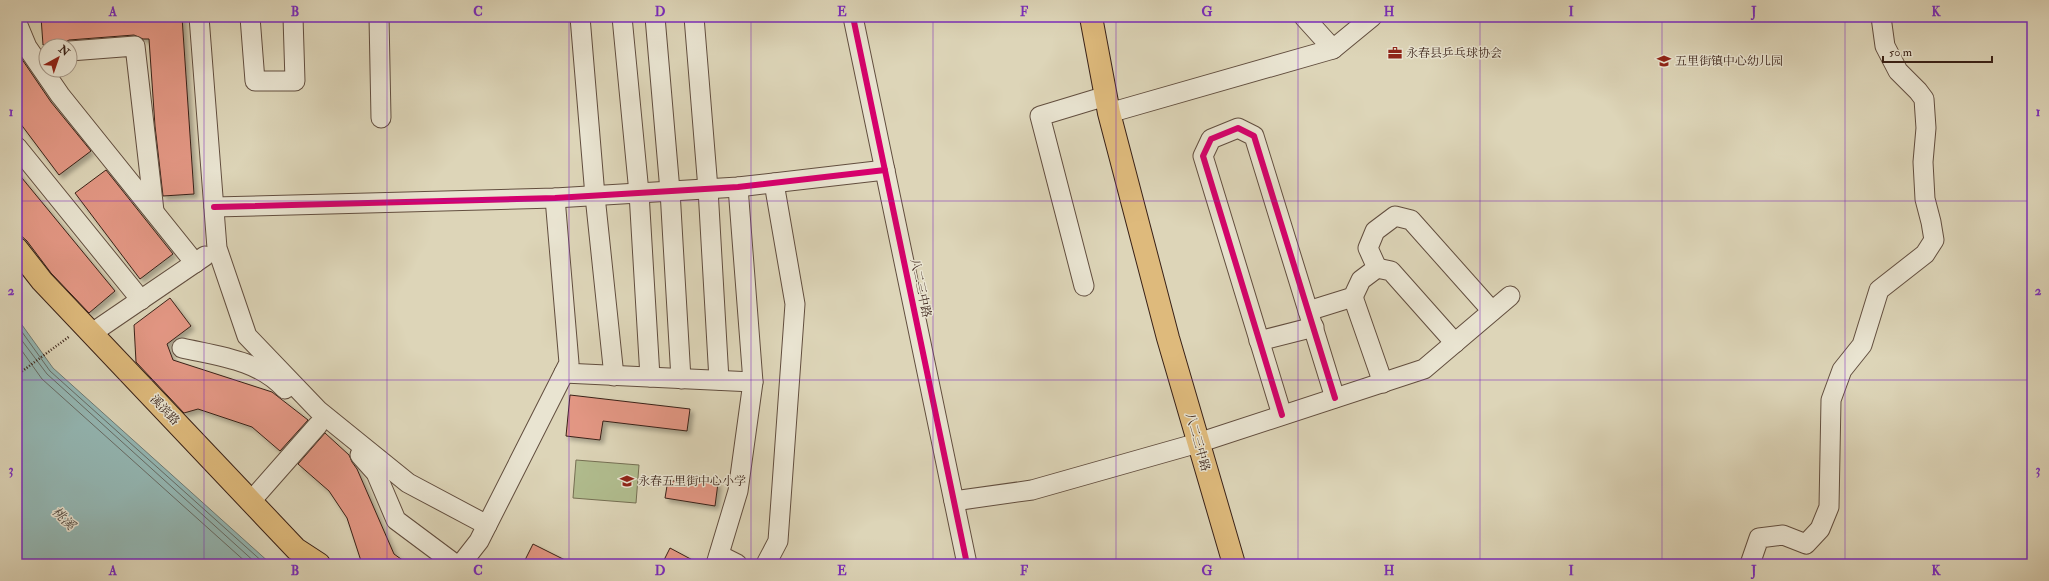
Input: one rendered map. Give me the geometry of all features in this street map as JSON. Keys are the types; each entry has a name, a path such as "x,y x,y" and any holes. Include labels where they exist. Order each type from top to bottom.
{"main road":[{"name":"八二三中路","path":"1091,17 1108,104 1168,338 1234,564"},
{"name":"溪滨路","path":"17,249 42,281 296,549 319,564"}],"street":[{"path":"199,17 217,248 247,336 319,411 408,483 487,525"},
{"path":"250,17 255,81 295,82 293,17"},
{"path":"378,17 381,118"},
{"path":"580,17 595,196 614,376"},
{"path":"622,17 639,193 650,377"},
{"path":"655,17 670,191 680,379"},
{"path":"694,17 708,189 719,380"},
{"name":"八二三中路","path":"853,17 967,564"},
{"path":"1304,17 1332,49"},
{"path":"1084,286 1040,116 1108,104 1332,49 1372,17"},
{"path":"1750,564 1759,538 1783,535 1806,544 1820,529 1829,508 1831,400 1842,370 1862,345 1879,290 1926,254 1934,240 1932,222 1925,199 1923,162 1926,128 1924,99 1898,71 1885,46 1881,17"},
{"path":"17,23 38,52"},
{"path":"78,50 135,46 154,211"},
{"path":"52,78 60,95 195,263"},
{"path":"1282,416 1203,156 1211,139 1238,128 1254,136 1336,398"},
{"path":"17,147 141,300"},
{"path":"214,207 595,196 738,187 885,170"},
{"path":"766,564 778,541 795,304 774,183"},
{"path":"737,564 718,559 738,491 753,382 738,187"},
{"path":"461,564 479,540 569,363 555,198"},
{"path":"1377,268 1368,248 1375,231 1395,216 1411,220 1492,311"},
{"path":"88,329 141,300 217,248"},
{"path":"1260,341 1311,319 1353,297 1361,280 1377,268 1391,271 1455,343"},
{"path":"954,501 1032,490 1198,443 1424,369 1510,296"},
{"path":"1353,297 1383,383"},
{"path":"182,348 247,363 280,383 318,425 359,454 376,474 396,520 455,564"},
{"path":"564,373 753,382"},
{"path":"251,501 318,425"}],"path":[{"path":"17,375 88,329"}],"green space":[{"path":"576,460 639,465 636,503 573,498"}],"water":[{"name":"桃溪","path":"17,318 53,368 271,564 17,564"}],"building":[{"path":"41,17 182,17 194,194 163,196 155,126 149,39 143,39 134,35 78,39 78,38 42,38"},
{"path":"17,52 51,102 91,151 59,175 17,119"},
{"path":"106,170 173,254 140,279 75,193"},
{"path":"17,172 115,291 89,313 51,273 27,241 17,232"},
{"path":"170,298 191,326 167,344 173,360 272,392 308,420 280,451 252,427 198,409 184,413 136,362 134,325"},
{"path":"570,395 690,409 687,431 603,421 600,440 566,436"},
{"path":"325,433 349,455 357,469 394,554 408,564 362,564 347,518 329,491 298,464"},
{"path":"687,478 718,483 715,506 665,498 668,480 686,483"},
{"path":"533,544 573,564 523,564"},
{"path":"670,548 700,564 662,564"}],"cycle path":[{"path":"853,17 967,564"},
{"path":"1282,415 1203,156 1211,139 1238,128 1254,136 1335,398"},
{"path":"214,207 555,198 738,187 885,170"}],"place":[{"name":"永春县乒乓球协会","path":"1395,53"},
{"name":"五里街镇中心幼儿园","path":"1664,61"},
{"name":"永春五里街中心小学","path":"627,481"}]}
